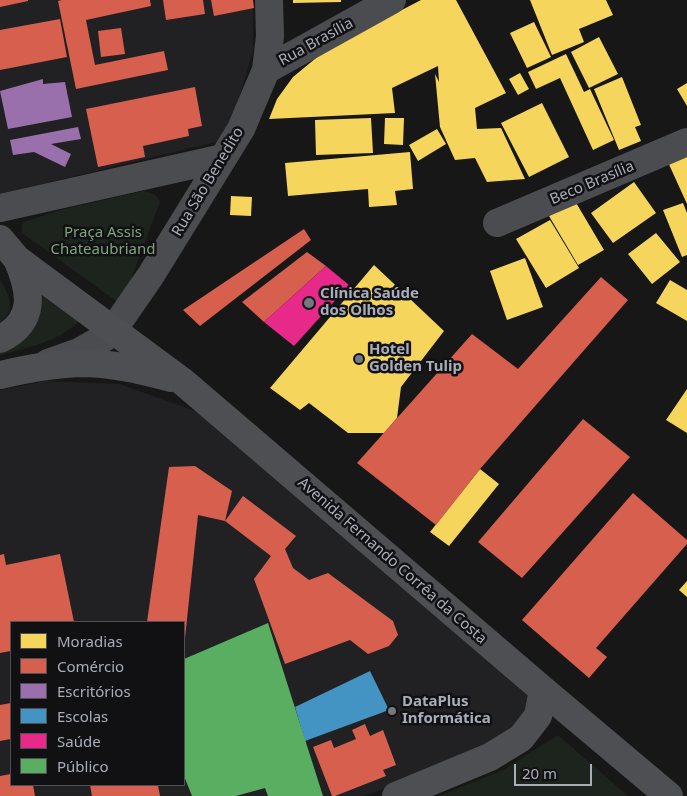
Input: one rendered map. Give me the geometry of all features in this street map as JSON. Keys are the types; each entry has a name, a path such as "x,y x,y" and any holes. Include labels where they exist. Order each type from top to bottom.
{"main road":[{"name":"Avenida Fernando Corrêa da Costa","path":"9,249 70,299 182,381 669,796"},
{"path":"0,339 15,329 28,308 26,284 9,249"},
{"path":"0,375 41,366 80,364 143,371 182,381"},
{"path":"396,796 490,757 521,738 538,716 543,690"}],"street":[{"name":"Rua São Benedito","path":"41,366 78,352 104,338 113,330 151,275 241,130 266,70 270,36 269,0"},
{"name":"Rua Brasília","path":"266,70 392,0"},
{"name":"Beco Brasília","path":"496,223 687,142"},
{"path":"0,208 223,158"}],"shaded area":[{"path":"0,0 253,0 253,51 231,126 216,142 0,194"},
{"path":"45,381 120,384 211,417 533,698 533,720 439,768 364,796 0,796 0,390"}],"green space":[{"name":"Praça Assis Chateaubriand","path":"143,191 153,194 160,202 130,282 116,301 22,233 23,223 26,221 61,210"},
{"path":"0,280 8,296 10,307 0,322"},
{"path":"35,291 79,321 52,339 32,347 0,355 0,352"},
{"path":"558,735 628,796 439,796 503,770"}],"building: Moradias":[{"path":"293,0 341,0 341,2 293,3"},
{"path":"421,0 456,0 506,93 475,108 477,129 501,128 525,179 487,182 475,158 455,160 440,127 435,74 439,82 438,66 392,88 395,113 269,119 277,99 293,77 327,49"},
{"path":"530,0 606,0 613,15 579,29 584,42 552,55"},
{"path":"534,22 551,57 527,68 510,33"},
{"path":"599,37 618,74 589,88 571,52"},
{"path":"566,54 584,92 590,89 614,140 593,150 560,78 536,89 528,72"},
{"path":"520,73 529,89 518,95 509,79"},
{"path":"622,77 641,125 635,127 641,141 619,150 594,89"},
{"path":"687,83 687,106 677,89"},
{"path":"542,103 569,157 529,177 501,123"},
{"path":"371,118 373,153 316,155 315,120"},
{"path":"385,118 404,118 403,145 384,144"},
{"path":"437,129 446,144 418,161 409,145"},
{"path":"687,151 687,204 667,160"},
{"path":"410,152 413,189 395,191 397,205 369,207 368,189 288,196 285,163"},
{"path":"634,182 656,213 613,243 591,213"},
{"path":"231,196 252,197 251,216 230,215"},
{"path":"575,201 604,250 578,265 549,216"},
{"path":"683,203 687,213 687,255 682,257 663,210"},
{"path":"550,220 579,268 546,288 516,239"},
{"path":"656,233 680,262 652,284 628,254"},
{"path":"525,258 543,307 507,320 490,271"},
{"name":"Hotel Golden Tulip","path":"374,265 444,331 401,387 397,418 384,433 348,433 309,403 300,410 270,388"},
{"path":"670,280 687,290 687,321 656,303"},
{"path":"687,389 687,433 666,420"},
{"path":"480,469 499,484 449,546 430,532"},
{"path":"687,581 687,597 679,590"}],"building: Comércio":[{"path":"0,0 28,0 28,1 0,7"},
{"path":"150,0 151,6 86,20 95,65 164,51 168,70 76,89 58,1"},
{"path":"163,0 203,0 205,14 166,20"},
{"path":"211,0 253,0 254,8 214,16"},
{"path":"60,19 67,57 0,70 0,30"},
{"path":"121,28 125,54 101,57 98,31"},
{"path":"195,87 202,126 188,129 189,136 143,146 145,157 98,167 86,109"},
{"path":"304,229 311,240 200,326 183,310"},
{"path":"307,252 326,266 264,322 242,302"},
{"path":"601,277 628,300 480,469 436,525 357,463 472,334 518,369"},
{"path":"583,419 630,457 522,578 478,542"},
{"path":"195,466 232,491 225,521 198,515 185,638 185,621 147,621 169,467"},
{"path":"633,493 687,540 687,544 596,648 607,657 589,678 522,620"},
{"path":"243,496 296,536 285,549 293,568 309,580 328,573 393,621 398,635 389,646 368,654 350,640 285,664 254,579 271,556 225,521"},
{"path":"4,554 6,565 60,554 74,621 10,621 10,651 0,653 0,555"},
{"path":"10,703 10,739 0,741 0,705"},
{"path":"365,724 370,736 383,730 396,765 383,770 386,776 332,796 313,747 331,740 334,748 356,739 352,730"},
{"path":"10,774 10,786 33,786 35,796 0,796 0,776"},
{"path":"90,786 158,786 160,796 92,796"}],"building: Escritórios":[{"path":"43,79 43,84 65,82 72,117 8,129 0,91"},
{"path":"78,127 81,139 51,144 71,154 65,167 34,152 13,155 10,140"}],"building: Escolas":[{"path":"370,671 389,710 305,741 295,707"}],"building: Saúde":[{"name":"Clínica Saúde dos Olhos","path":"326,266 349,285 294,346 264,322"}],"building: Público":[{"path":"268,623 323,796 268,796 265,788 236,796 192,796 185,778 185,659"}],"place":[{"name":"Clínica Saúde dos Olhos","path":"309,303"},
{"name":"Hotel Golden Tulip","path":"359,359"},
{"name":"DataPlus Informática","path":"392,711"}]}
